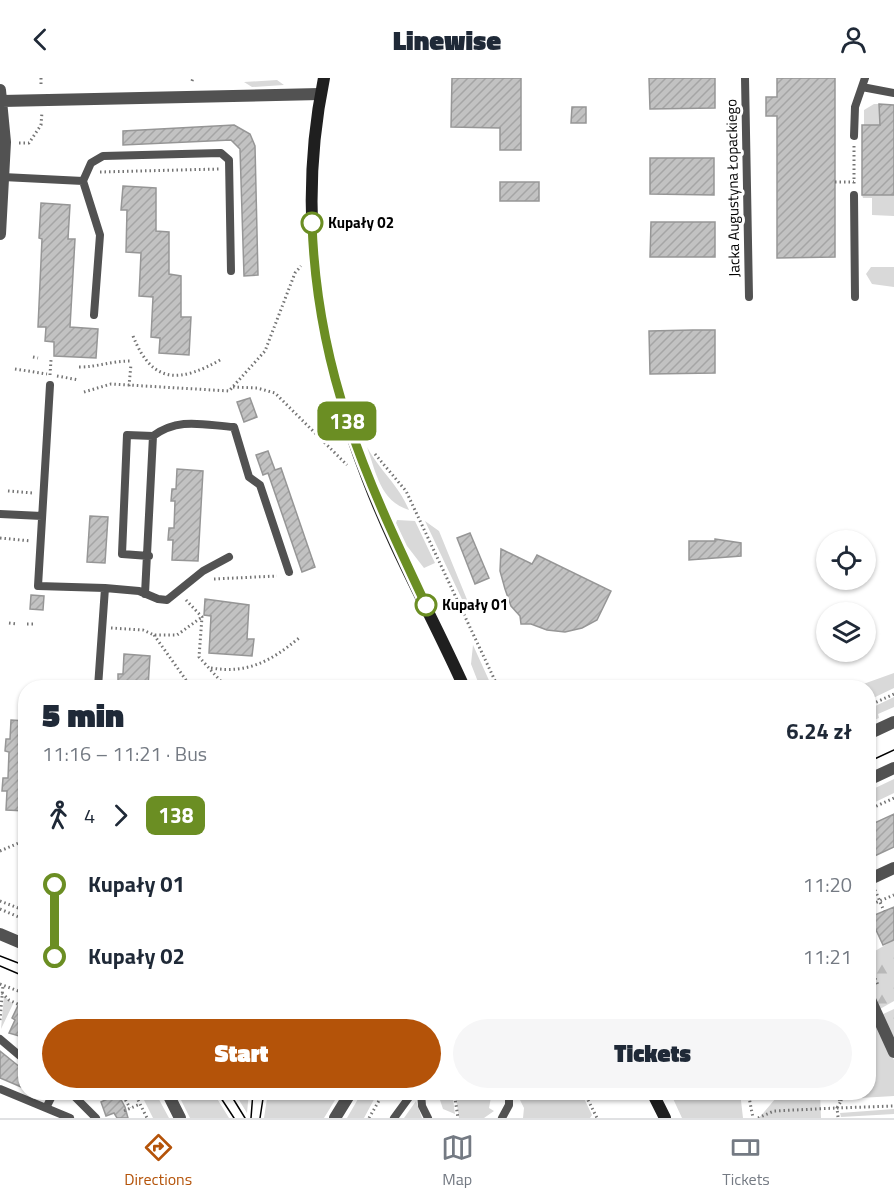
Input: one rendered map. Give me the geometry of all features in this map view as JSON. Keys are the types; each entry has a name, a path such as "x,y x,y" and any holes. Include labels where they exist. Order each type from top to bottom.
{"main road":[{"path":"324,78 320,94 312,188 315,274 323,335 333,378 353,441 399,551 461,680"},
{"path":"656,1100 665,1118"}],"street":[{"path":"0,234 5,135 1,95 320,94"},
{"path":"876,730 894,722"},
{"path":"876,776 894,768"},
{"path":"876,876 894,868"},
{"path":"0,934 18,942"},
{"path":"876,1013 894,1052"},
{"path":"171,1100 180,1118"},
{"path":"335,1118 346,1100"}],"lane":[{"name":"Jacka Augustyna Łopackiego","path":"745,78 748,297"},
{"path":"854,136 855,107 865,78"},
{"path":"862,87 894,93"},
{"path":"94,315 100,235 83,181 91,164 103,156 221,153 229,160 231,272"},
{"path":"3,177 83,181"},
{"path":"854,195 855,297"},
{"path":"50,386 38,585 105,588 167,600 203,571 229,557"},
{"path":"149,556 122,554 126,435 153,436 168,425 180,423 234,427 249,477 260,485 289,572"},
{"path":"145,594 149,556 153,436"},
{"path":"0,514 42,516"},
{"path":"98,680 105,588"},
{"path":"0,1039 18,1054"},
{"path":"0,1089 18,1096"},
{"path":"28,1100 70,1118"},
{"path":"46,1107 50,1100"},
{"path":"78,1100 96,1118"},
{"path":"394,1118 407,1100"},
{"path":"422,1100 428,1118"},
{"path":"502,1118 509,1100"}],"path":[{"path":"41,78 41,91"},
{"path":"14,143 28,143 41,124 42,108"},
{"path":"854,136 854,195"},
{"path":"98,172 229,169"},
{"path":"835,182 854,182"},
{"path":"84,392 111,384 224,391 232,387 266,351 294,273 300,266"},
{"path":"133,336 146,362 165,373 190,375 222,359"},
{"path":"33,357 38,358"},
{"path":"79,367 98,367 107,361 131,363 129,386"},
{"path":"15,369 33,372"},
{"path":"232,387 257,388 275,393 353,471"},
{"path":"353,441 366,444 404,487 495,680"},
{"path":"8,491 28,493"},
{"path":"0,538 23,540"},
{"path":"203,579 278,577 275,571"},
{"path":"178,591 202,617 199,657 220,680"},
{"path":"102,628 143,630 154,635 177,635 202,617"},
{"path":"9,623 17,624"},
{"path":"27,624 34,624"},
{"path":"154,635 186,680"},
{"path":"209,668 231,670 258,666 299,638"},
{"path":"876,702 894,694"},
{"path":"876,806 894,798"},
{"path":"0,851 18,843"},
{"path":"876,903 894,895"},
{"path":"0,901 18,908"},
{"path":"880,902 884,911"},
{"path":"0,909 18,917"},
{"path":"0,1020 2,984 18,991"},
{"path":"2,993 18,1004"},
{"path":"126,1100 130,1108"},
{"path":"138,1100 147,1118"},
{"path":"369,1118 379,1100"},
{"path":"455,1100 458,1118"},
{"path":"588,1100 597,1118"},
{"path":"750,1100 755,1118 774,1112 894,1106"},
{"path":"838,1117 837,1108 840,1100"},
{"path":"124,1111 140,1104"},
{"path":"592,1118 594,1113"}],"green space":[{"path":"277,80 284,85 252,87 244,82"},
{"path":"874,104 879,104 880,125 864,125 864,110"},
{"path":"862,195 894,195 894,216 872,215 872,198 863,198"},
{"path":"871,267 894,267 894,287 872,284 866,274"},
{"path":"367,447 400,493 409,510 399,506 385,493"},
{"path":"397,520 415,521 435,563 424,568 407,546 396,523"},
{"path":"425,521 439,531 468,602 468,612"},
{"path":"473,645 489,680 477,680 471,664"},
{"path":"894,673 894,688 876,697 874,680"},
{"path":"894,697 894,707 878,714 879,718 876,719 876,706"},
{"path":"894,779 894,793 876,802 876,788"},
{"path":"894,940 894,1001 880,1009 876,1000 876,950"},
{"path":"4,996 13,1004 1,1029"},
{"path":"894,1009 894,1042 881,1015"},
{"path":"876,1019 894,1060 894,1096 876,1097"},
{"path":"144,1100 159,1100 169,1118 153,1118"},
{"path":"181,1100 218,1100 229,1118 190,1118"},
{"path":"239,1100 248,1100 247,1113"},
{"path":"267,1100 335,1100 324,1118 264,1118"},
{"path":"357,1100 374,1100 364,1118 347,1118"},
{"path":"440,1100 453,1100 455,1114 443,1109"},
{"path":"456,1100 490,1100 489,1108 494,1111 484,1118 459,1118"},
{"path":"520,1100 585,1100 592,1115 590,1118 523,1118 524,1108"},
{"path":"674,1100 741,1100 743,1118 682,1118"},
{"path":"774,1100 820,1100 821,1118 759,1118"},
{"path":"416,1101 422,1118 404,1118"},
{"path":"894,1109 894,1114 841,1117 840,1113"}],"building":[{"path":"452,78 521,78 521,150 500,150 500,128 451,127"},
{"path":"649,78 715,78 715,108 650,109"},
{"path":"777,78 835,78 835,257 777,258 777,116 766,116 766,97 777,97"},
{"path":"879,104 894,105 894,195 862,195 862,125 880,125"},
{"path":"572,107 586,107 586,123 571,123"},
{"path":"234,125 250,134 255,146 258,275 244,276 240,149 231,140 123,145 123,131"},
{"path":"650,158 714,158 714,195 650,194"},
{"path":"500,182 539,182 539,201 500,201"},
{"path":"123,186 156,188 156,231 169,232 169,274 181,276 181,317 191,317 189,355 159,353 160,338 151,337 153,297 139,296 141,253 126,252 127,210 121,210"},
{"path":"41,203 70,205 68,239 75,239 70,327 98,329 96,358 54,356 54,342 45,341 46,327 38,327 42,239 39,238"},
{"path":"651,222 715,222 715,257 650,257"},
{"path":"715,330 715,373 650,374 649,331"},
{"path":"250,398 257,417 244,422 237,402"},
{"path":"268,451 275,470 281,468 315,567 302,572 268,473 263,475 256,455"},
{"path":"177,469 203,471 198,561 172,560 173,540 168,540 169,528 174,528 175,501 171,501 172,489 176,489"},
{"path":"90,516 108,517 105,563 87,562"},
{"path":"470,533 489,578 475,584 457,538"},
{"path":"715,539 741,543 741,556 689,560 689,541 715,541"},
{"path":"501,549 532,564 537,555 611,591 597,620 582,628 565,632 521,624 520,616 511,606 500,571"},
{"path":"31,595 44,596 43,610 30,609"},
{"path":"205,599 249,605 247,639 254,639 252,656 209,653 211,616 204,615"},
{"path":"124,654 150,656 148,680 118,680 118,674 123,674"},
{"path":"11,720 18,720 18,811 6,810 7,791 2,791 3,778 8,778 9,752 5,751 6,739 10,739"},
{"path":"894,814 894,847 876,855 876,822"},
{"path":"894,907 894,940 883,945 876,930 876,914"},
{"path":"18,1006 18,1036 9,1033 15,1020 12,1018"},
{"path":"0,1051 18,1066 18,1086 0,1078"},
{"path":"121,1100 128,1118 117,1118 114,1113 106,1116 101,1102"}],"tram line":[{"path":"876,758 894,750"},
{"path":"0,956 18,963"},
{"path":"0,966 18,974"},
{"path":"222,1100 234,1118"},
{"path":"234,1100 245,1118"},
{"path":"251,1118 252,1100"},
{"path":"260,1118 263,1100"}],"bus line":[{"name":"138","path":"312,223 315,274 323,335 333,378 368,481 426,605"}],"place":[{"name":"Kupały 02","path":"312,223"},
{"name":"Kupały 01","path":"426,605"}]}
